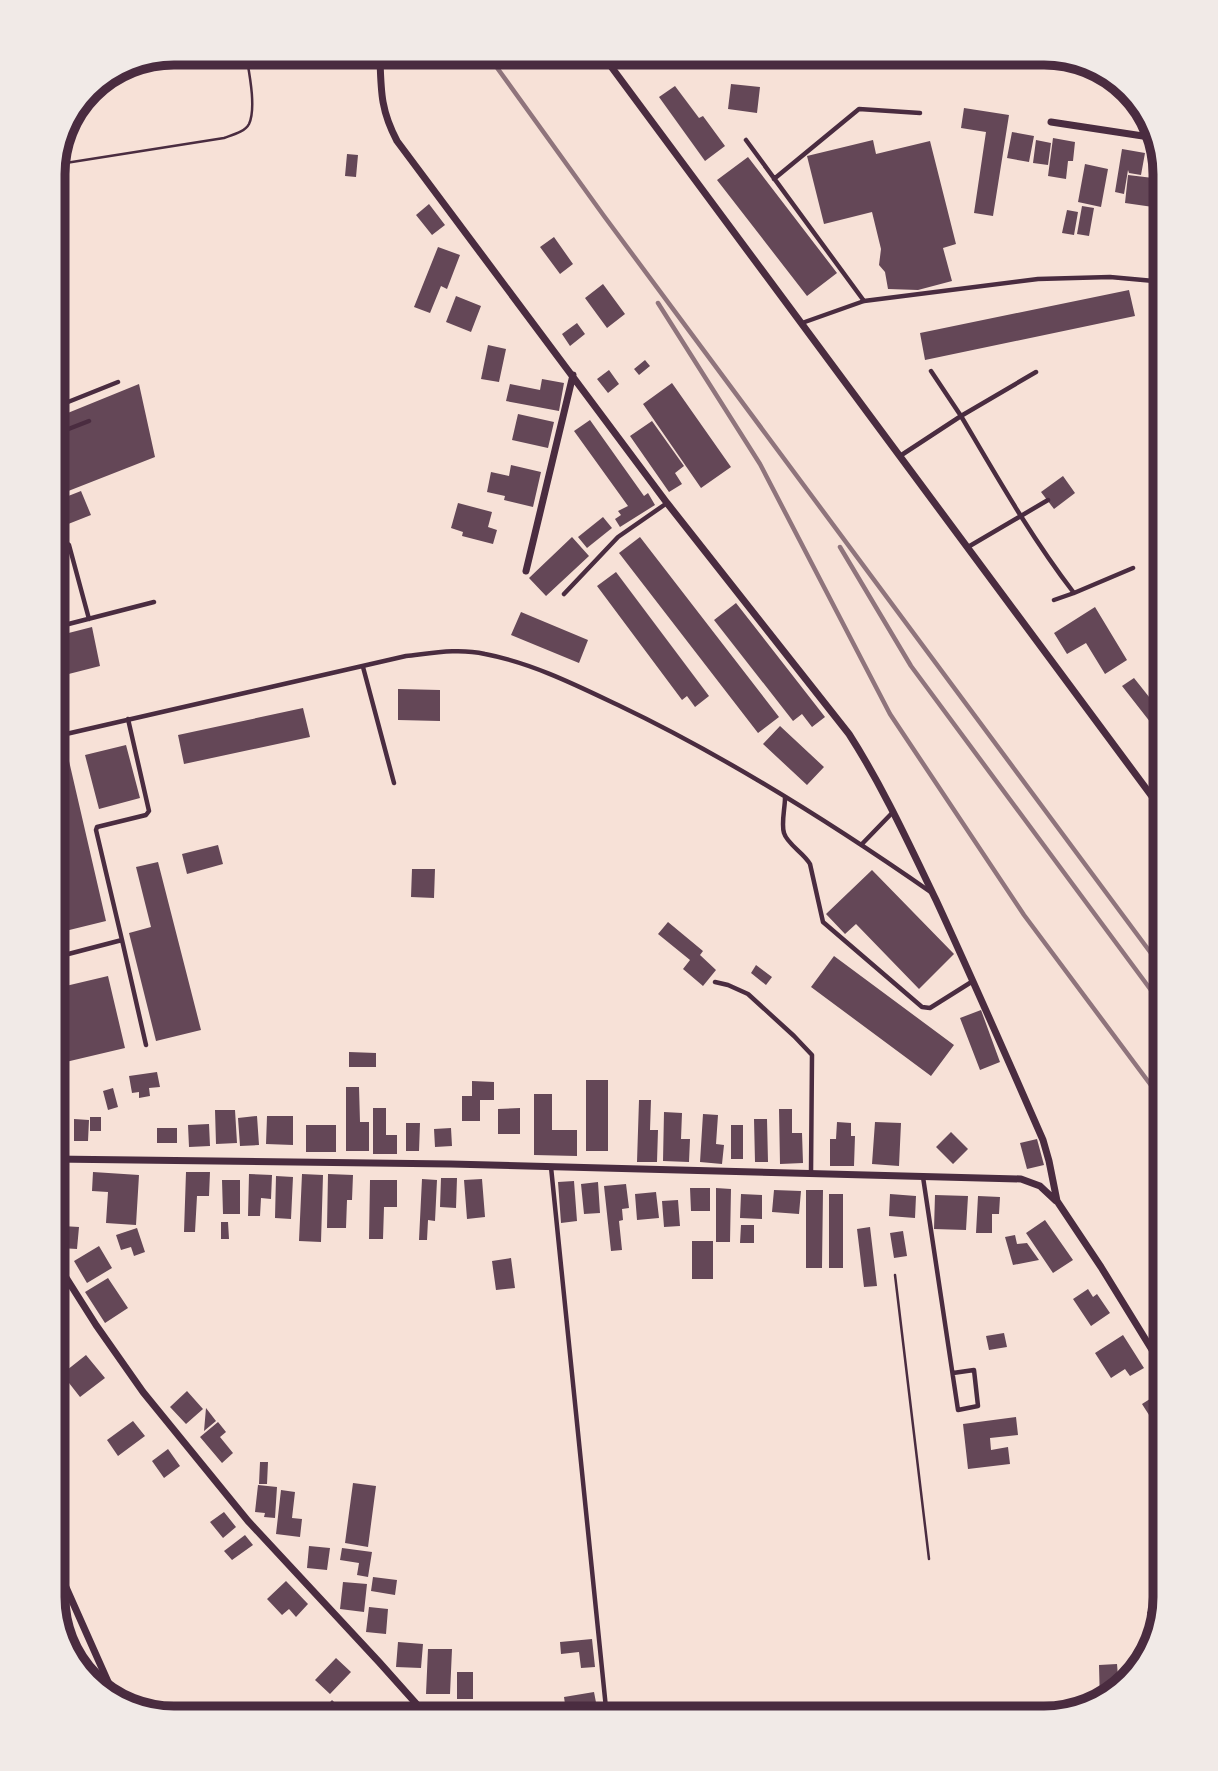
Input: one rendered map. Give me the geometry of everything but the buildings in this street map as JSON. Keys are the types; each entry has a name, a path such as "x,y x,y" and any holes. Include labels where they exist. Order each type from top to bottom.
{"street":[{"path":"380,65 382,105 397,141 667,503 849,734 894,811 973,980 1043,1140 1057,1202"},
{"path":"610,65 1153,797"},
{"path":"1051,122 1147,137"},
{"path":"526,570 573,375"},
{"path":"65,1159 451,1164 1021,1179 1040,1186 1057,1202 1153,1350"},
{"path":"65,1277 143,1392 248,1521 418,1706"},
{"path":"65,1587 109,1685"}],"lane":[{"path":"775,179 859,109 920,113"},
{"path":"746,140 864,301"},
{"path":"801,324 864,301 1038,279 1110,278 1153,281"},
{"path":"932,371 1020,517 1074,593"},
{"path":"899,457 961,416 1036,372"},
{"path":"65,403 118,382"},
{"path":"65,430 89,421"},
{"path":"967,548 1048,500"},
{"path":"564,594 618,537 667,503"},
{"path":"65,542 69,545 89,619"},
{"path":"1054,600 1133,568"},
{"path":"65,625 153,602"},
{"path":"65,734 406,656 447,651 484,653 536,667 664,727 862,844 933,894"},
{"path":"363,667 394,783"},
{"path":"128,719 149,811 146,815 97,827 96,830 146,1045"},
{"path":"785,798 783,831 786,838 806,856 810,864 823,922 922,1007 930,1008 973,980"},
{"path":"862,844 894,811"},
{"path":"65,955 122,940"},
{"path":"715,982 748,994 812,1055 811,1174"},
{"path":"551,1167 606,1706"},
{"path":"923,1177 958,1410 978,1406 974,1370 953,1373"}],"path":[{"path":"66,162 224,138 243,131 249,125 253,103 248,65"},
{"path":"895,1275 929,1559"}],"railway":[{"path":"495,65 1153,956"},
{"path":"658,303 760,464 890,714 1024,915 1153,1088"},
{"path":"840,547 911,666 1153,993"}]}
